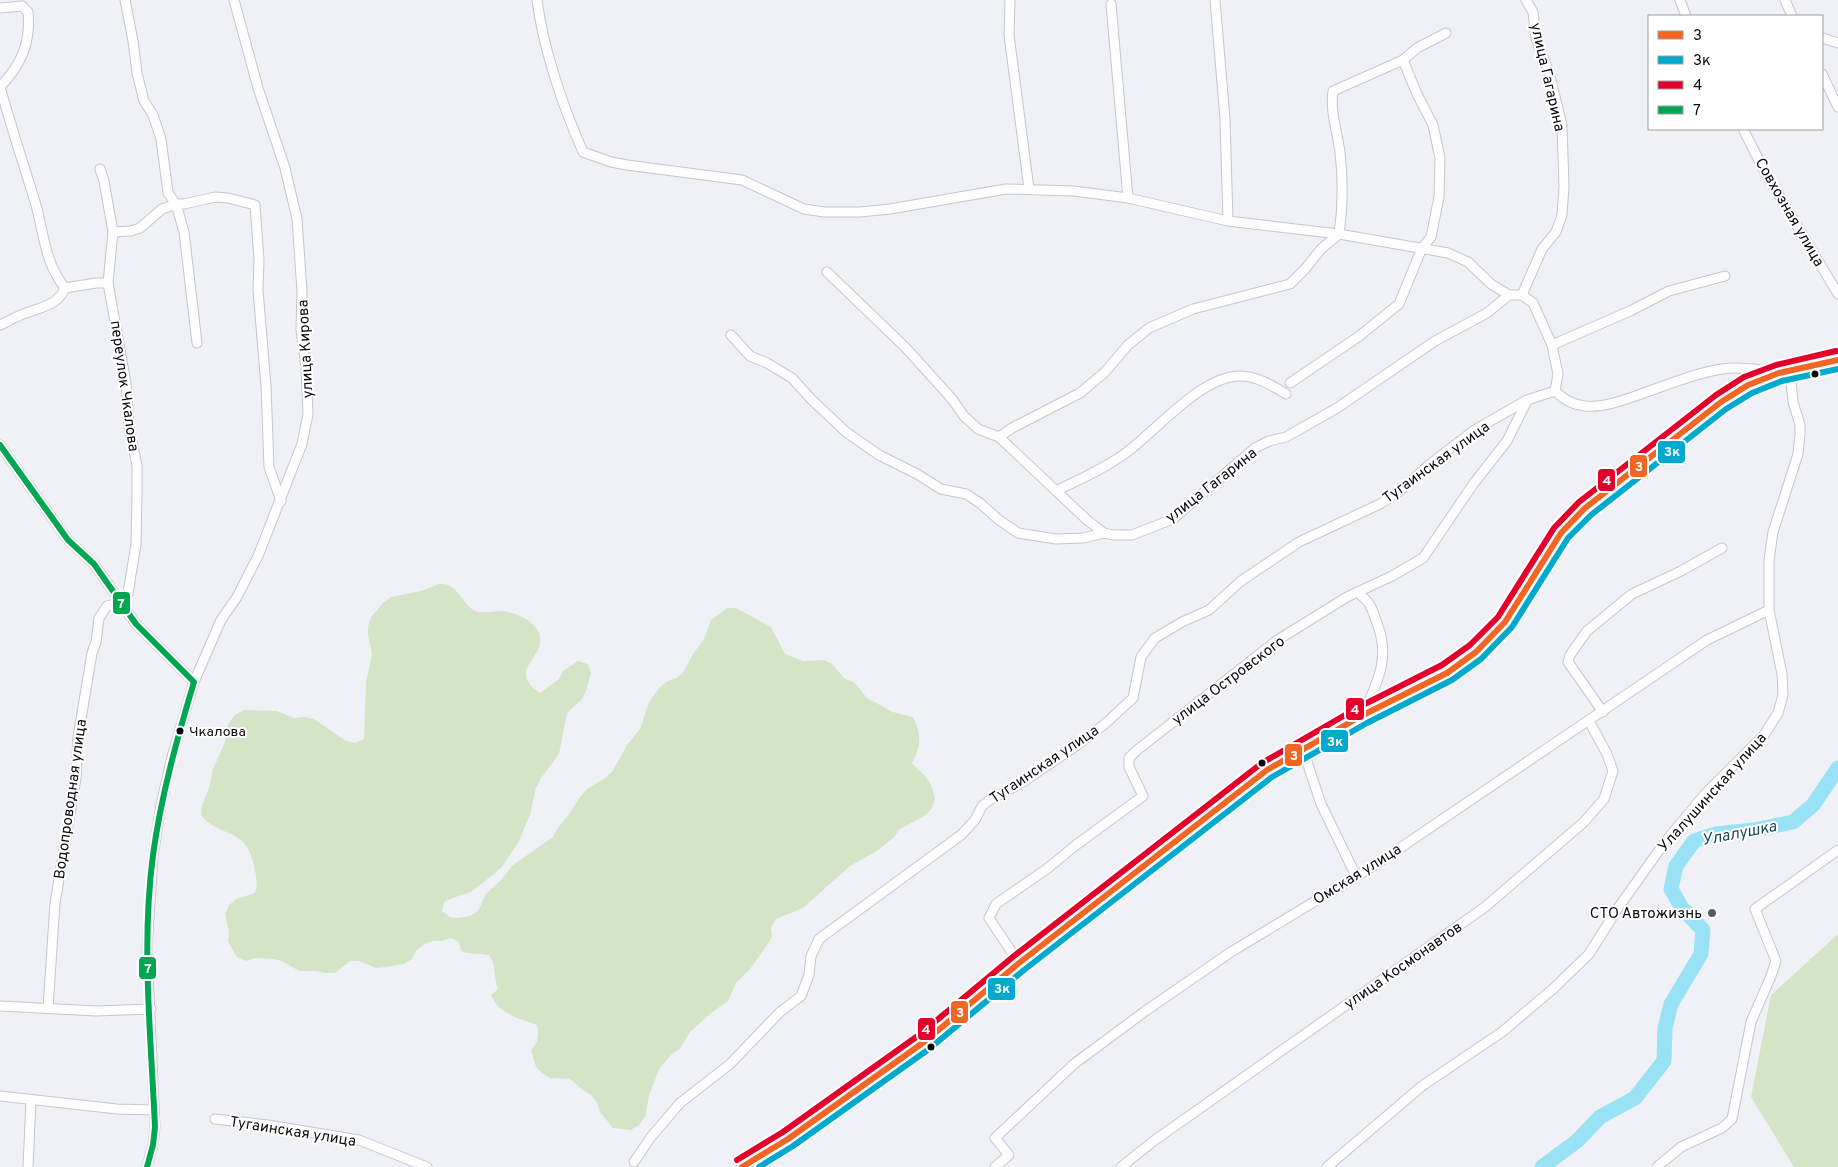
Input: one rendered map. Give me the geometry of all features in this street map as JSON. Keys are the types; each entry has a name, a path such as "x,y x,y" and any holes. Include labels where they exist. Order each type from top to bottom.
{"street":[{"path":"125,0 137,73 144,102 153,115 161,139 168,193 176,204 184,232 197,343"},
{"name":"улица Кирова","path":"147,1167 153,1145 154,1110 147,949 153,856 161,805 172,757 194,682 221,620 237,597 258,556 302,444 308,414 306,367 301,330 302,291 297,219 286,168 258,88 234,0"},
{"path":"537,0 552,66 573,130 583,152 602,159 627,165 742,180 804,208 824,212 860,212 890,209 1006,189 1074,191 1128,198 1228,221 1339,234 1448,253 1468,262 1491,284 1509,295 1522,295 1534,303 1552,345 1558,374 1555,391 1564,399 1584,406 1620,401 1723,368 1741,368 1779,373"},
{"path":"1010,0 1009,35 1029,189"},
{"path":"1215,0 1225,119 1228,221"},
{"name":"улица Гагарина","path":"1522,295 1542,249 1556,232 1562,215 1564,187 1562,126 1549,72 1536,39 1533,12 1526,0"},
{"path":"1680,0 1686,15"},
{"path":"1785,0 1792,15"},
{"path":"1111,4 1128,198"},
{"path":"0,8 22,6 28,12 29,27 24,50 16,69 0,87 42,229 48,260 65,288"},
{"path":"999,437 1012,428 1080,393 1106,372 1128,345 1149,328 1193,309 1290,284 1306,269 1321,249 1339,234 1342,214 1342,179 1340,151 1331,103 1333,91 1403,60 1417,48 1446,33"},
{"path":"1823,38 1838,43"},
{"path":"1290,383 1358,337 1399,304 1422,248 1431,237 1438,205 1440,158 1433,125 1416,94 1403,60"},
{"path":"1823,76 1838,107"},
{"name":"Совхозная улица","path":"1744,130 1766,174 1838,294"},
{"name":"переулок Чкалова","path":"100,169 113,232 108,283 126,383 129,426 137,466 136,544 128,592 120,602"},
{"path":"113,232 131,231 140,228 162,209 176,204 215,197 228,198 256,206 259,260 258,290 266,386 269,467 281,501"},
{"path":"827,272 906,348 952,399 964,416 978,429 999,437 1087,520 1104,533"},
{"path":"1552,345 1630,311 1668,291 1725,276"},
{"path":"65,288 108,283"},
{"path":"0,325 24,313 55,302 62,295 65,288"},
{"name":"улица Гагарина","path":"731,335 750,356 768,363 792,378 810,399 846,432 879,454 941,489 966,494 998,520 1018,533 1056,539 1083,538 1104,533 1132,535 1173,518 1255,448 1268,441 1286,437 1337,408 1435,341 1487,313 1509,295"},
{"path":"742,1167 788,1139 924,1042 1019,963 1267,770 1363,715 1447,673 1476,652 1505,622 1561,534 1585,508 1721,402 1748,385 1779,373 1838,360"},
{"name":"Улалушинская улица","path":"1327,1167 1422,1086 1502,1032 1554,988 1589,954 1618,908 1665,842 1705,794 1764,735 1778,713 1783,695 1782,674 1769,610 1769,560 1773,532 1790,484 1798,454 1800,425 1793,402 1790,371"},
{"path":"1056,491 1103,467 1127,452 1174,410 1217,380 1241,376 1267,382 1286,394"},
{"name":"Тугаинская улица","path":"634,1162 651,1137 680,1103 730,1064 780,1012 801,996 808,975 811,956 819,938 961,835 974,820 982,806 991,799 1023,782 1076,746 1106,723 1133,698 1141,657 1154,638 1182,622 1209,610 1240,581 1298,542 1380,504 1401,490 1430,464 1473,431 1527,400 1555,391"},
{"name":"улица Островского","path":"1019,963 989,918 996,904 1048,868 1143,796 1129,767 1129,758 1276,641 1357,592 1392,576 1423,558 1474,483 1507,441 1527,400"},
{"path":"0,445 68,540 94,564 136,624 194,682"},
{"path":"1602,712 1568,662 1570,654 1587,631 1632,594 1681,571 1722,548"},
{"path":"1357,592 1370,602 1381,633 1384,656 1378,678 1363,715"},
{"name":"Водопроводная улица","path":"48,1008 55,903 76,778 78,737 88,674 96,642 99,618 108,606 120,602"},
{"name":"Омская улица","path":"995,1167 1009,1156 995,1138 1074,1064 1144,1012 1231,952 1375,865 1707,640 1769,610"},
{"name":"улица Космонавтов","path":"1121,1167 1155,1140 1485,907 1584,822 1604,799 1613,771 1607,754 1589,721"},
{"path":"1303,750 1321,804 1356,876"},
{"path":"1656,1167 1681,1148 1722,1128 1732,1119 1751,1022 1772,976 1776,961 1756,909 1838,850"},
{"path":"0,1006 96,1010 151,1009"},
{"path":"0,1096 117,1109 154,1110"},
{"path":"28,1167 31,1100"},
{"name":"Тугаинская улица","path":"215,1118 358,1140 427,1167"}],"green space":[{"path":"439,584 447,585 454,589 470,607 478,612 501,611 518,615 537,628 540,642 538,650 527,670 526,677 530,685 540,693 559,679 563,671 578,661 588,664 591,673 582,699 567,713 559,754 536,788 530,815 518,843 501,868 494,874 471,892 444,902 442,911 450,917 470,916 478,911 486,894 513,865 553,837 587,789 612,772 627,745 640,729 649,702 660,687 668,681 677,678 684,671 704,639 711,620 727,608 736,608 771,627 785,654 803,661 824,660 832,664 845,679 854,682 867,698 893,712 913,717 916,723 919,746 912,763 927,778 932,787 935,799 932,808 926,815 900,829 894,837 877,851 850,866 803,908 776,919 771,927 772,937 750,969 736,983 728,1001 690,1032 680,1049 672,1054 659,1069 649,1096 645,1117 639,1125 631,1130 613,1128 600,1112 597,1102 591,1095 570,1079 550,1078 536,1067 531,1050 538,1038 537,1025 510,1015 495,1002 491,995 498,989 493,964 489,955 461,951 459,942 451,938 424,944 416,951 412,959 404,964 376,968 359,961 350,961 335,973 325,973 299,971 282,961 273,959 255,958 246,961 237,957 228,941 229,932 225,914 229,905 236,899 255,893 257,883 250,853 245,844 239,838 215,827 201,815 202,805 209,788 213,769 225,742 228,724 235,715 244,710 277,711 294,718 305,717 314,719 346,741 355,743 364,739 366,682 372,654 368,635 371,617 391,597 421,591"},
{"path":"1838,934 1838,1167 1794,1167 1751,1097 1771,995"}],"waterway":[{"name":"Улалушка","path":"1542,1167 1577,1141 1600,1117 1635,1098 1664,1061 1665,1028 1671,1004 1701,954 1703,930 1682,908 1671,889 1676,866 1694,841 1715,834 1754,830 1793,822 1813,805 1838,768"}],"transit line":[{"name":"4","path":"737,1160 783,1132 919,1035 1014,956 1262,763 1359,707 1442,665 1470,645 1498,617 1554,528 1579,502 1716,395 1744,377 1776,365 1836,351"},
{"name":"3","path":"742,1167 788,1139 924,1042 1019,963 1267,770 1363,715 1447,673 1476,652 1505,622 1561,533 1585,508 1721,402 1748,385 1779,373 1838,360"},
{"name":"3к","path":"759,1167 793,1146 929,1049 1024,970 1272,777 1367,723 1452,680 1481,659 1512,627 1568,538 1591,515 1726,409 1752,393 1782,381 1838,369"},
{"name":"7","path":"0,445 68,540 94,564 136,624 194,682 165,789 156,833 149,889 147,957 155,1127 153,1145 147,1167"}],"place":[{"name":"Чкалова","path":"180,731"},
{"name":"СТО Автожизнь","path":"1712,913"}]}
